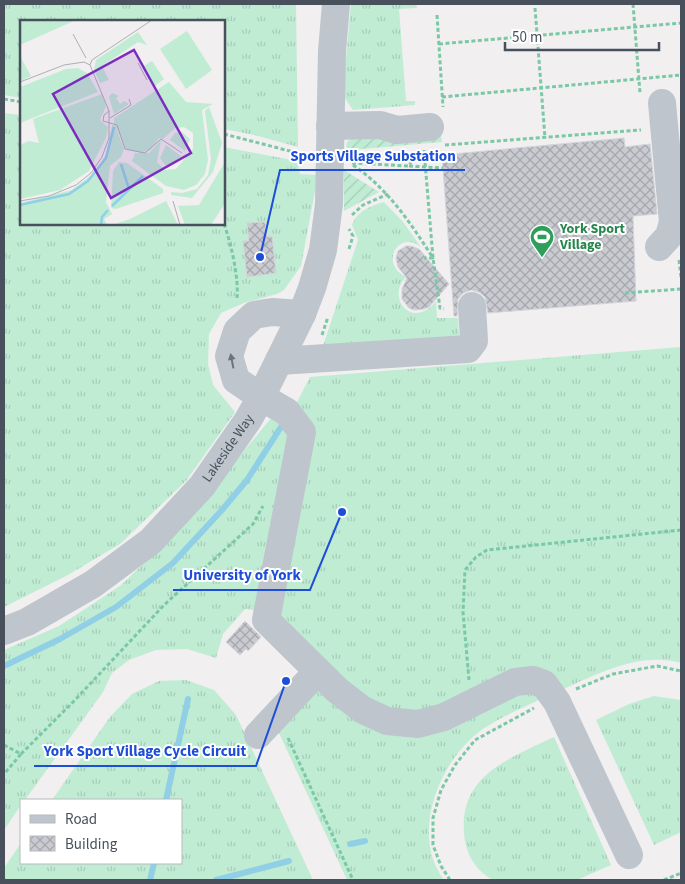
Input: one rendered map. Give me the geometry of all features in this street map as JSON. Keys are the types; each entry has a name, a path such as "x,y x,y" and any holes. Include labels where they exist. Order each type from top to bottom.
{"lane":[{"name":"Lakeside Way","path":"4,631 27,622 93,584 151,541 202,486 248,420 261,397 302,314 315,280 323,250 329,204 339,170 330,126 332,51 336,4"},
{"path":"656,109 673,222 669,236 659,247"},
{"path":"330,126 380,125 394,118 426,112 439,125"},
{"path":"279,361 468,349 474,341 472,306"},
{"path":"302,314 272,312 254,315 237,332 230,356 236,380 287,412 302,432 266,620 317,672 363,710 387,721 418,724 444,717 515,682 533,680 544,684 554,698 629,855"},
{"path":"258,735 317,672"}],"path":[{"path":"439,125 545,138 656,109 639,79 633,4"},
{"path":"535,8 545,138"},
{"path":"437,15 439,125"},
{"path":"438,44 681,23"},
{"path":"439,125 541,88 681,75"},
{"path":"4,100 20,102"},
{"path":"225,134 305,155"},
{"path":"408,166 424,147 433,258 440,308 444,309"},
{"path":"339,170 408,166 443,168"},
{"path":"339,170 366,174 388,194 433,258"},
{"path":"224,225 230,238 238,287 235,312 231,318 237,332"},
{"path":"424,258 433,258"},
{"path":"625,293 681,289"},
{"path":"4,774 164,605 253,524 266,499"},
{"path":"469,706 468,660 463,612 464,583 465,570 476,557 488,550 681,530"},
{"path":"450,880 441,866 433,844 433,818 441,790 454,765 475,740 518,715 613,674 657,666 681,670"},
{"path":"277,715 353,880"},
{"path":"4,745 21,754"},
{"path":"664,880 681,873"}],"green space":[{"path":"4,4 296,4 298,147 225,129 225,20 20,20 20,98 4,95"},
{"path":"351,4 416,4 417,8 399,9 406,101 415,101 415,105 353,110 344,97"},
{"path":"4,113 20,115 20,225 225,225 225,147 297,161 300,174 318,175 301,266 284,290 277,294 244,303 221,313 209,334 208,364 213,385 235,412 186,481 120,544 68,575 4,607"},
{"path":"440,130 442,142 350,150 346,147 347,142 352,138"},
{"path":"344,170 379,192 344,211"},
{"path":"384,202 403,222 421,247 405,242 395,250 394,264 398,271 406,277 400,285 400,302 404,308 411,312 419,313 436,301 437,318 458,318 459,337 322,349 358,240 352,225 354,220 369,207"},
{"path":"681,347 681,663 665,660 633,662 602,672 557,692 548,677 427,715 362,702 277,618 295,406 310,377"},
{"path":"272,417 291,429 263,611 245,609 223,634 216,658 187,649 156,650 129,660 112,673 103,692 26,799 20,799 20,806 4,830 4,650 59,626 120,586 177,532"},
{"path":"186,680 214,690 236,715 313,880 4,880 4,868 20,844 20,864 182,864 182,799 53,799 110,717 132,694 159,681"},
{"path":"319,683 390,727 522,686 545,697 483,729 468,742 454,759 443,778 434,798 430,819 429,841 434,861 444,880 347,880 273,720"},
{"path":"654,696 681,700 681,832 654,845 596,720 629,704"},
{"path":"554,737 611,865 577,880 493,880 478,869 466,847 464,819 468,801 476,786 502,763"}],"building":[{"name":"York Sport Village","path":"624,138 625,147 650,144 657,214 633,216 636,301 488,313 485,297 479,292 471,290 463,293 458,299 457,316 454,316 442,155"},
{"path":"265,222 267,237 272,236 276,273 247,277 243,241 249,241 247,223"},
{"path":"406,246 419,249 449,284 429,307 424,309 414,310 409,308 402,299 402,289 407,278 398,267 396,258 398,251"},
{"path":"245,621 261,637 248,651 246,649 240,655 226,642"}],"waterway":[{"path":"4,666 60,639 116,607 173,563 247,480 281,427"},
{"path":"166,799 188,699"},
{"path":"350,844 365,841"},
{"path":"216,880 289,861"},
{"path":"150,880 154,864"}],"place":[{"name":"Sports Village Substation","path":"260,257"},
{"name":"York Sport Village","path":"542,258"},
{"name":"University of York","path":"342,512"},
{"name":"York Sport Village Cycle Circuit","path":"286,681"}]}
